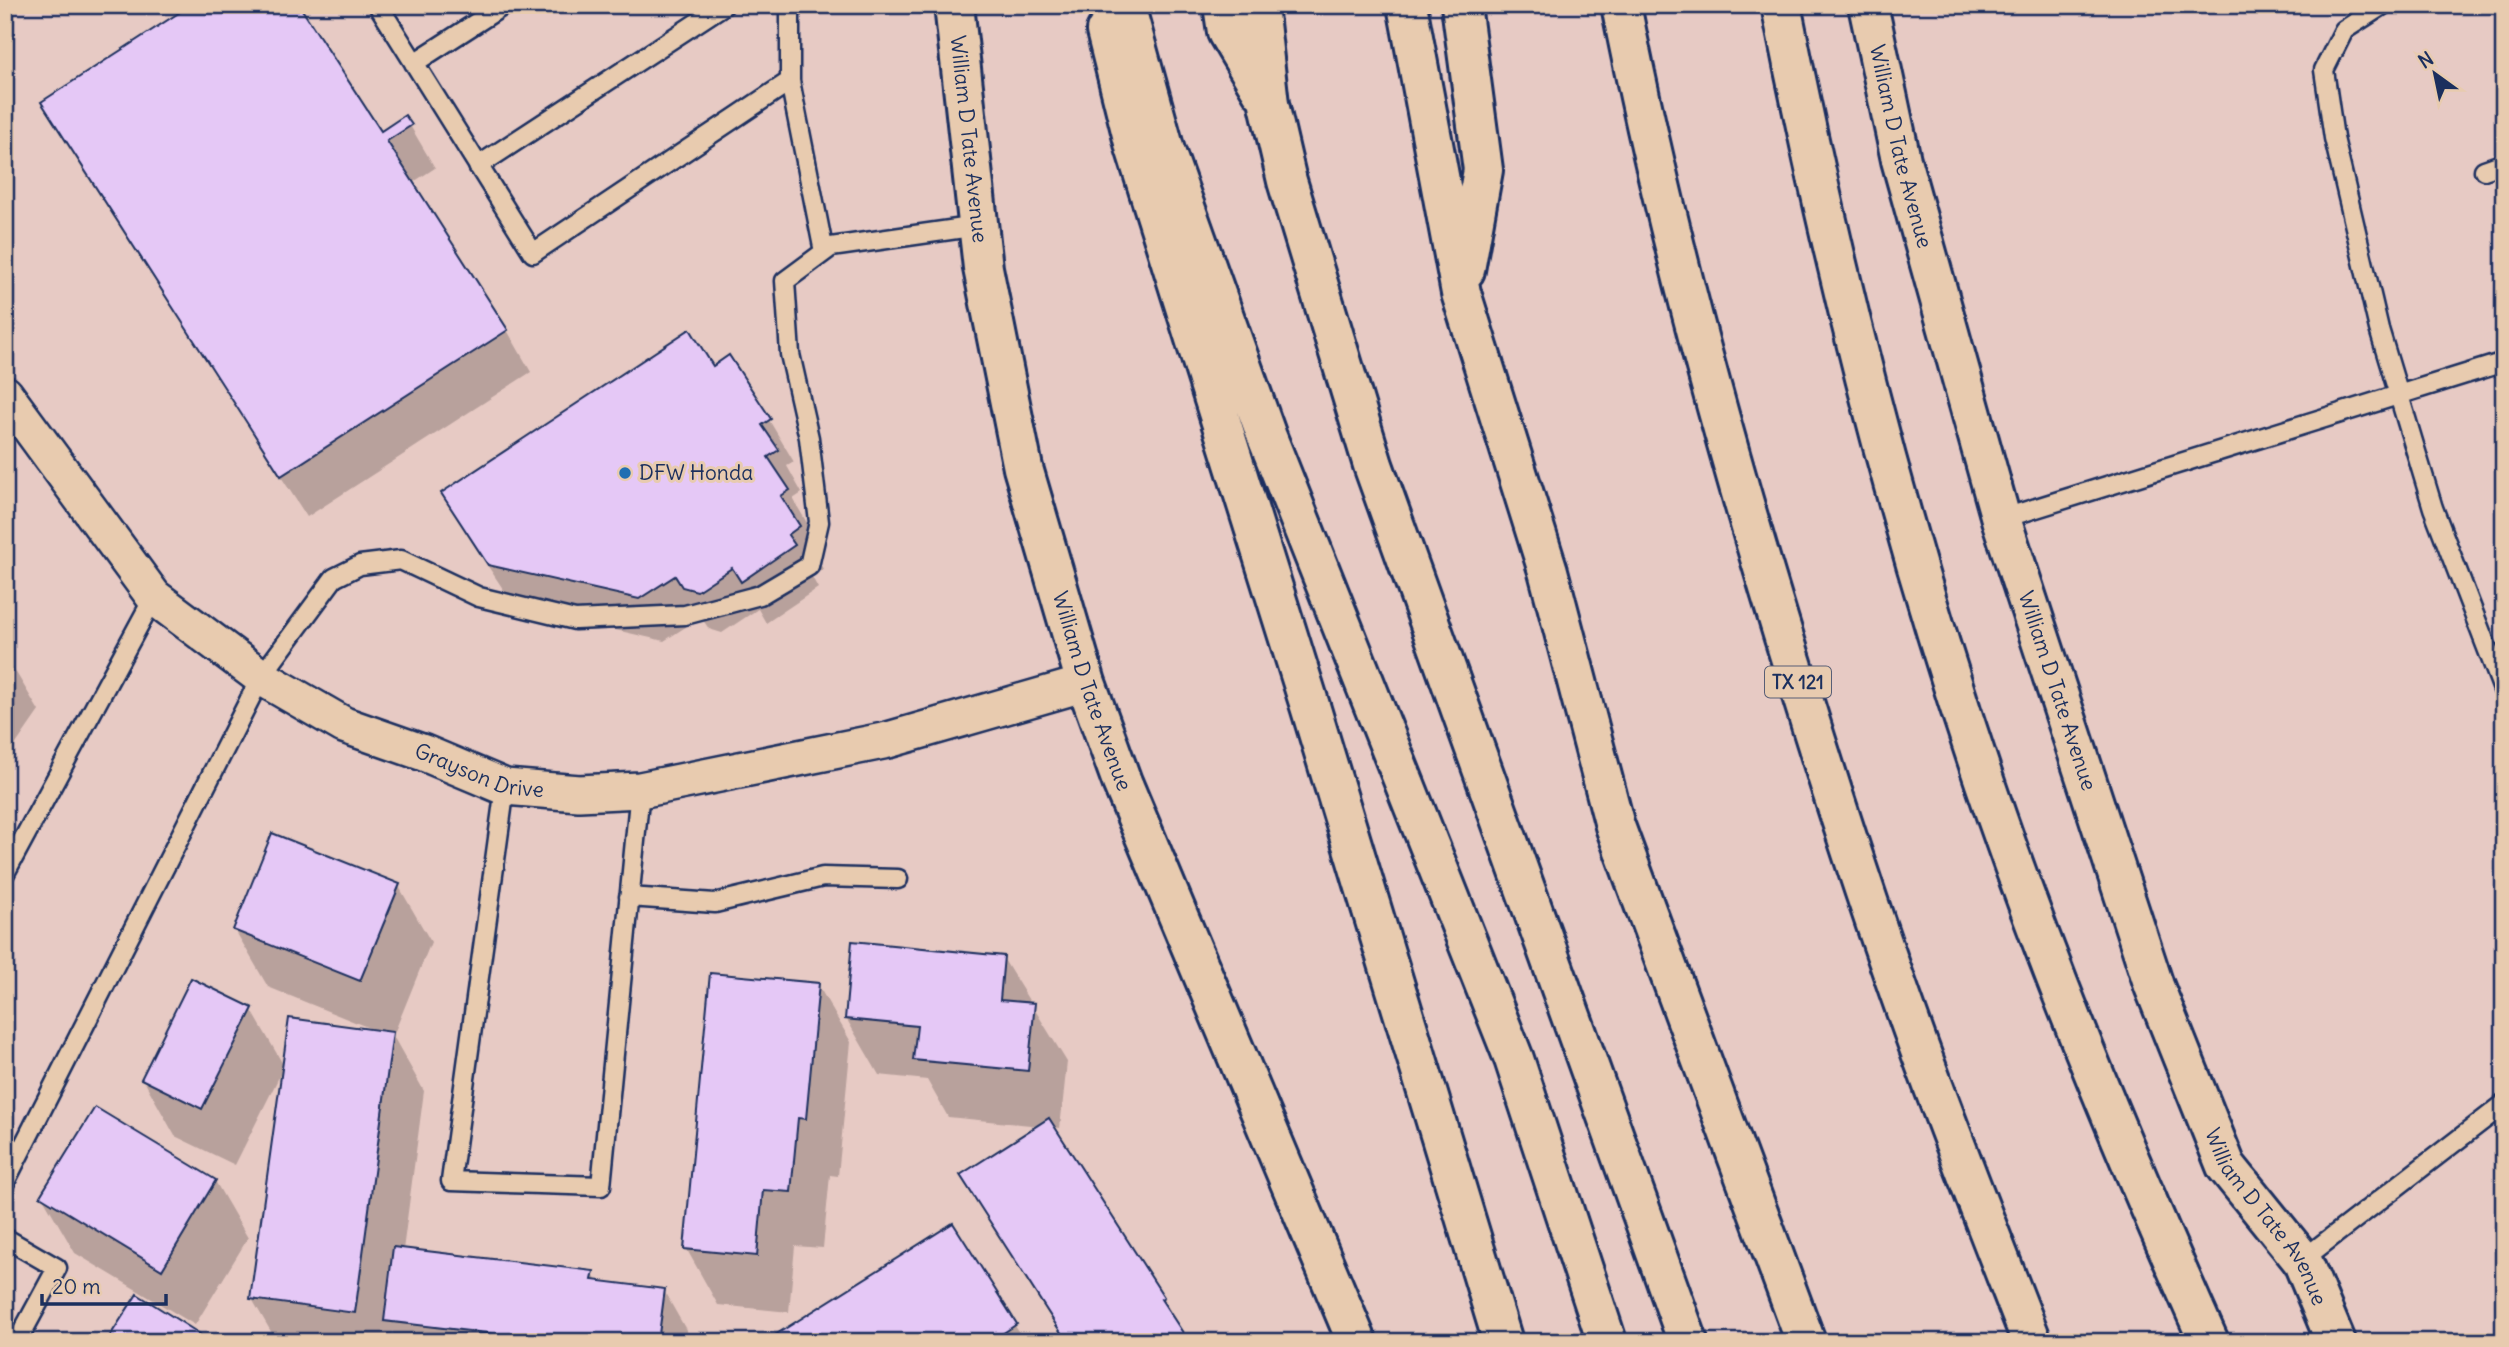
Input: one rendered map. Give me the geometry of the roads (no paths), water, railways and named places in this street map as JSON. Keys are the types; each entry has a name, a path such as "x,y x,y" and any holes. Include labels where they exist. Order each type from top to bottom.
{"main road":[{"name":"William D Tate Avenue","path":"954,5 983,268 1023,468 1086,683 1122,782 1357,1342"},
{"path":"1101,5 1135,147 1318,732 1503,1342"},
{"path":"1125,5 1165,151 1262,424 1514,1059 1607,1342"},
{"path":"1223,5 1227,32 1269,104"},
{"path":"1258,5 1269,104 1287,181 1373,465 1688,1342"},
{"path":"1407,5 1461,293 1548,571 1615,826 1806,1342"},
{"path":"1461,5 1483,170 1461,293"},
{"name":"TX 121","path":"1621,5 1637,85 1704,366 1776,614 1837,810 1942,1110 2032,1342"},
{"path":"1781,5 1810,150 1839,272 1906,526 1951,679 1997,818 2080,1042 2209,1342"},
{"name":"William D Tate Avenue","path":"1868,5 1901,160 2001,519 2154,986 2226,1166 2302,1260 2336,1342"}],"street":[{"name":"Grayson Drive","path":"5,394 153,597 261,677 344,725 424,753 505,787 579,793 640,790 888,740 1086,683"}],"lane":[{"path":"378,5 533,253 790,81"},
{"path":"414,63 504,5"},
{"path":"478,166 724,5"},
{"path":"790,5 790,81 824,253"},
{"path":"2382,5 2344,30 2324,70 2334,138 2379,329 2433,508 2504,692"},
{"path":"2484,170 2504,163"},
{"path":"5,1182 261,677 334,578 360,565 401,560 479,597 575,620 685,615 760,596 808,566 819,522 809,438 790,354 785,281 831,247 978,226"},
{"path":"2001,519 2504,362"},
{"path":"5,873 153,597"},
{"path":"505,787 451,1181 601,1186 640,790"},
{"path":"629,897 715,903 823,877 898,878"},
{"path":"2302,1260 2504,1104"},
{"path":"5,1238 57,1268 17,1342"}],"place":[{"name":"DFW Honda","path":"625,473"}]}
